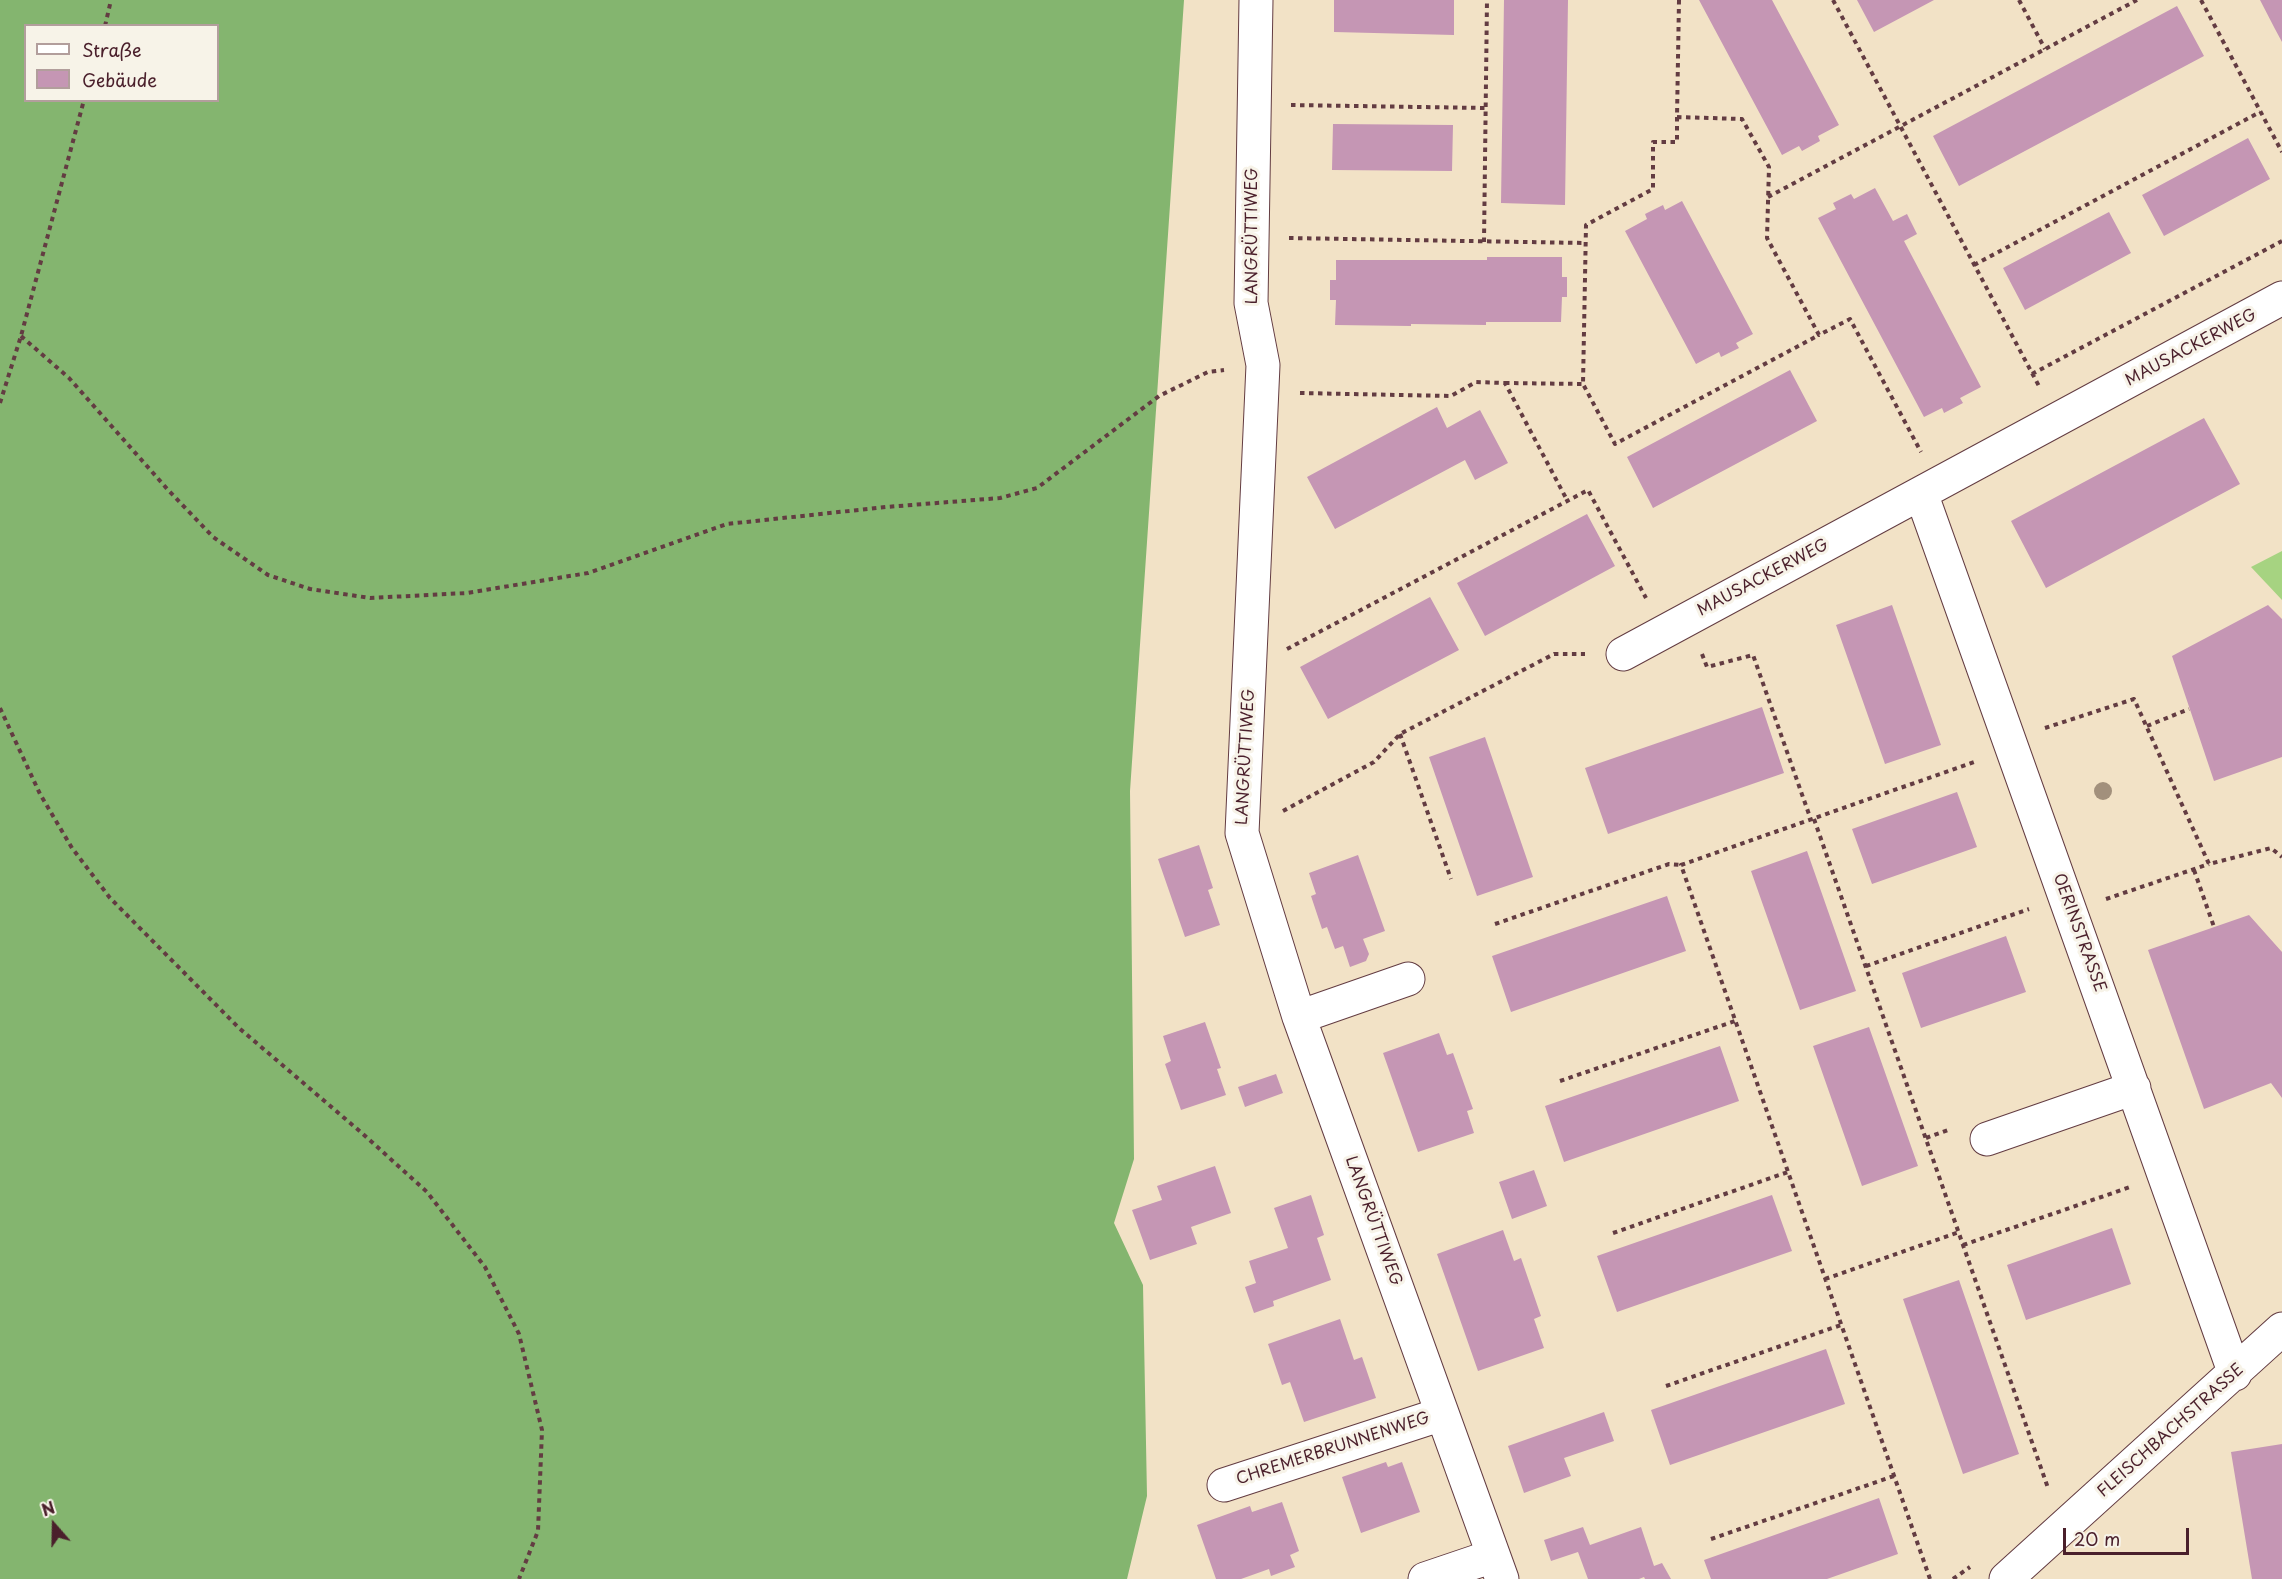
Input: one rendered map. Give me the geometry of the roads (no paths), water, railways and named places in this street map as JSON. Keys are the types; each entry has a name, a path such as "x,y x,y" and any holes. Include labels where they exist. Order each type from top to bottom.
{"street":[{"name":"LANGRÜTTIWEG","path":"1256,0 1251,303 1263,379 1242,833 1299,1017 1498,1567"},
{"name":"MAUSACKERWEG","path":"1623,654 2282,298"},
{"name":"OERINSTRASSE","path":"1929,489 2012,744 2235,1374"},
{"path":"1299,1017 1408,980"},
{"path":"1987,1139 2134,1088"},
{"name":"FLEISCHBACHSTRASSE","path":"2006,1579 2282,1329"},
{"name":"CHREMERBRUNNENWEG","path":"1224,1485 1442,1413"},
{"path":"1425,1579 1498,1567"}]}
